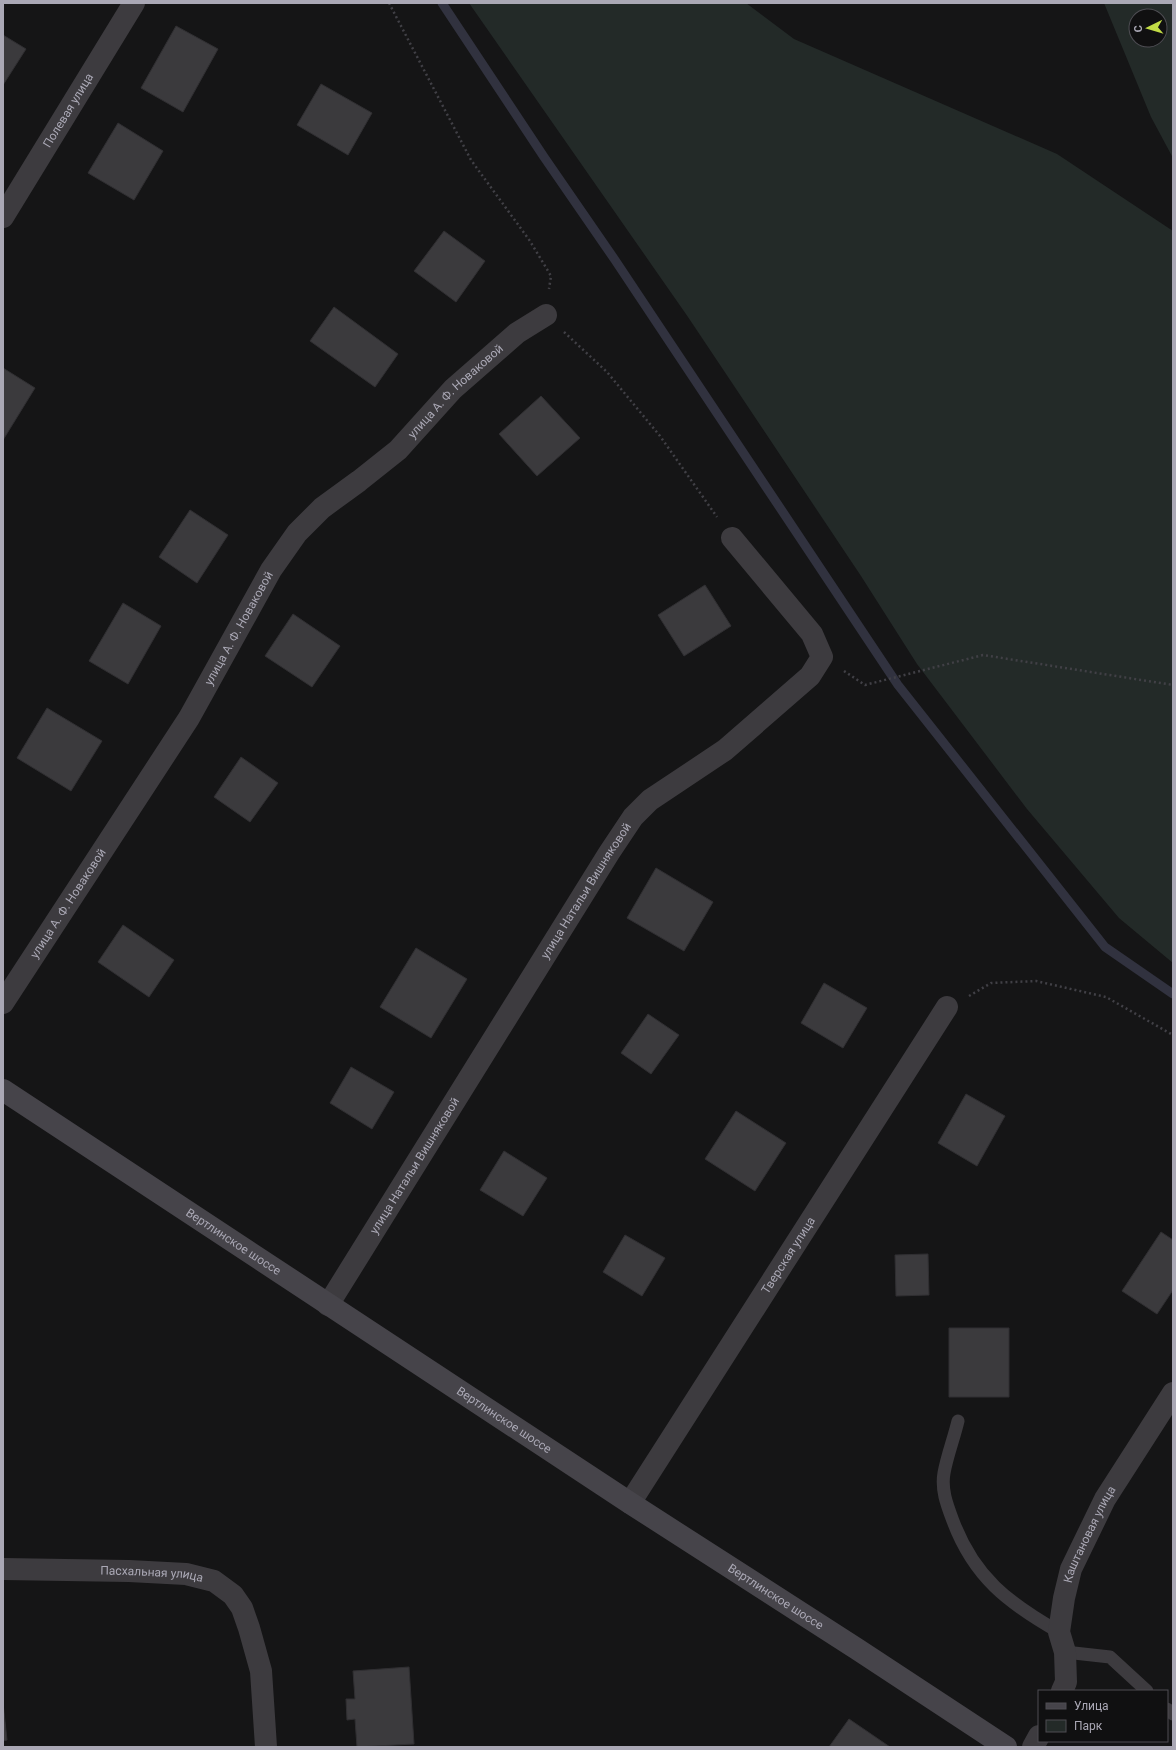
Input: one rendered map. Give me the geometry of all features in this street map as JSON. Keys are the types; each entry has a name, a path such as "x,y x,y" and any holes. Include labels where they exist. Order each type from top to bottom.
{"main road":[{"name":"Вертлинское шоссе","path":"3,1090 630,1504 850,1644 1006,1747"}],"street":[{"name":"Полевая улица","path":"3,217 134,3"},
{"name":"улица А. Ф. Новаковой","path":"3,1003 189,718 271,570 297,533 322,508 398,450 453,389 517,333 546,315"},
{"path":"732,538 812,634 822,657"},
{"name":"улица Натальи Вишняковой","path":"328,1305 604,859 633,817 650,800 725,750 810,676 822,657"},
{"name":"Тверская улица","path":"630,1504 947,1008"},
{"name":"Каштановая улица","path":"1062,1690 1066,1682 1065,1652 1059,1632 1064,1598 1071,1569 1105,1499 1173,1393"},
{"name":"Пасхальная улица","path":"3,1569 129,1571 186,1574 214,1582 232,1595 242,1608 249,1628 261,1671 266,1747"},
{"path":"1033,1747 1038,1738"}],"lane":[{"path":"958,1421 944,1474 945,1500 960,1540 979,1570 1000,1593 1034,1618 1059,1632"},
{"path":"1065,1652 1110,1657 1146,1690"}],"path":[{"path":"389,3 471,160 530,241 551,276 546,315 606,372 660,436 732,538"},
{"path":"822,657 865,685 983,655 1173,685"},
{"path":"947,1008 991,983 1036,981 1106,997 1173,1035"}],"green space":[{"path":"469,3 746,3 794,39 1057,154 1173,231 1173,963 1119,918 1027,809 917,664 861,576 688,317"},
{"path":"1104,3 1173,3 1173,158 1151,117"}],"building":[{"path":"176,26 218,49 183,112 141,88"},
{"path":"3,35 26,49 3,85"},
{"path":"321,84 372,113 348,155 297,125"},
{"path":"118,123 163,151 134,200 88,173"},
{"path":"444,231 485,261 456,302 414,271"},
{"path":"334,307 398,354 375,387 310,341"},
{"path":"3,368 35,388 3,440"},
{"path":"541,396 580,438 537,476 499,434"},
{"path":"190,510 228,535 197,583 159,557"},
{"path":"705,585 731,626 684,656 658,615"},
{"path":"123,603 161,626 128,684 89,661"},
{"path":"293,614 340,646 312,687 265,656"},
{"path":"47,708 102,741 71,791 17,758"},
{"path":"241,757 278,783 250,822 214,797"},
{"path":"656,868 713,902 684,951 627,918"},
{"path":"123,925 174,960 149,997 98,962"},
{"path":"416,948 467,979 431,1038 380,1007"},
{"path":"824,983 867,1008 843,1048 801,1023"},
{"path":"648,1014 679,1035 651,1074 621,1053"},
{"path":"351,1067 394,1092 372,1129 330,1103"},
{"path":"966,1094 1005,1116 977,1166 938,1143"},
{"path":"736,1111 786,1143 755,1191 705,1159"},
{"path":"504,1151 547,1178 523,1216 480,1190"},
{"path":"1161,1232 1173,1240 1173,1290 1157,1314 1122,1291"},
{"path":"625,1235 665,1258 642,1296 603,1272"},
{"path":"928,1254 929,1295 896,1296 895,1255"},
{"path":"949,1328 1009,1328 1009,1397 949,1397"},
{"path":"409,1667 414,1744 357,1747 355,1719 347,1720 346,1699 355,1699 353,1671"},
{"path":"3,1703 7,1740 3,1741"},
{"path":"849,1719 890,1747 829,1747"}],"waterway":[{"path":"442,3 898,685 1105,947 1173,994"}]}
